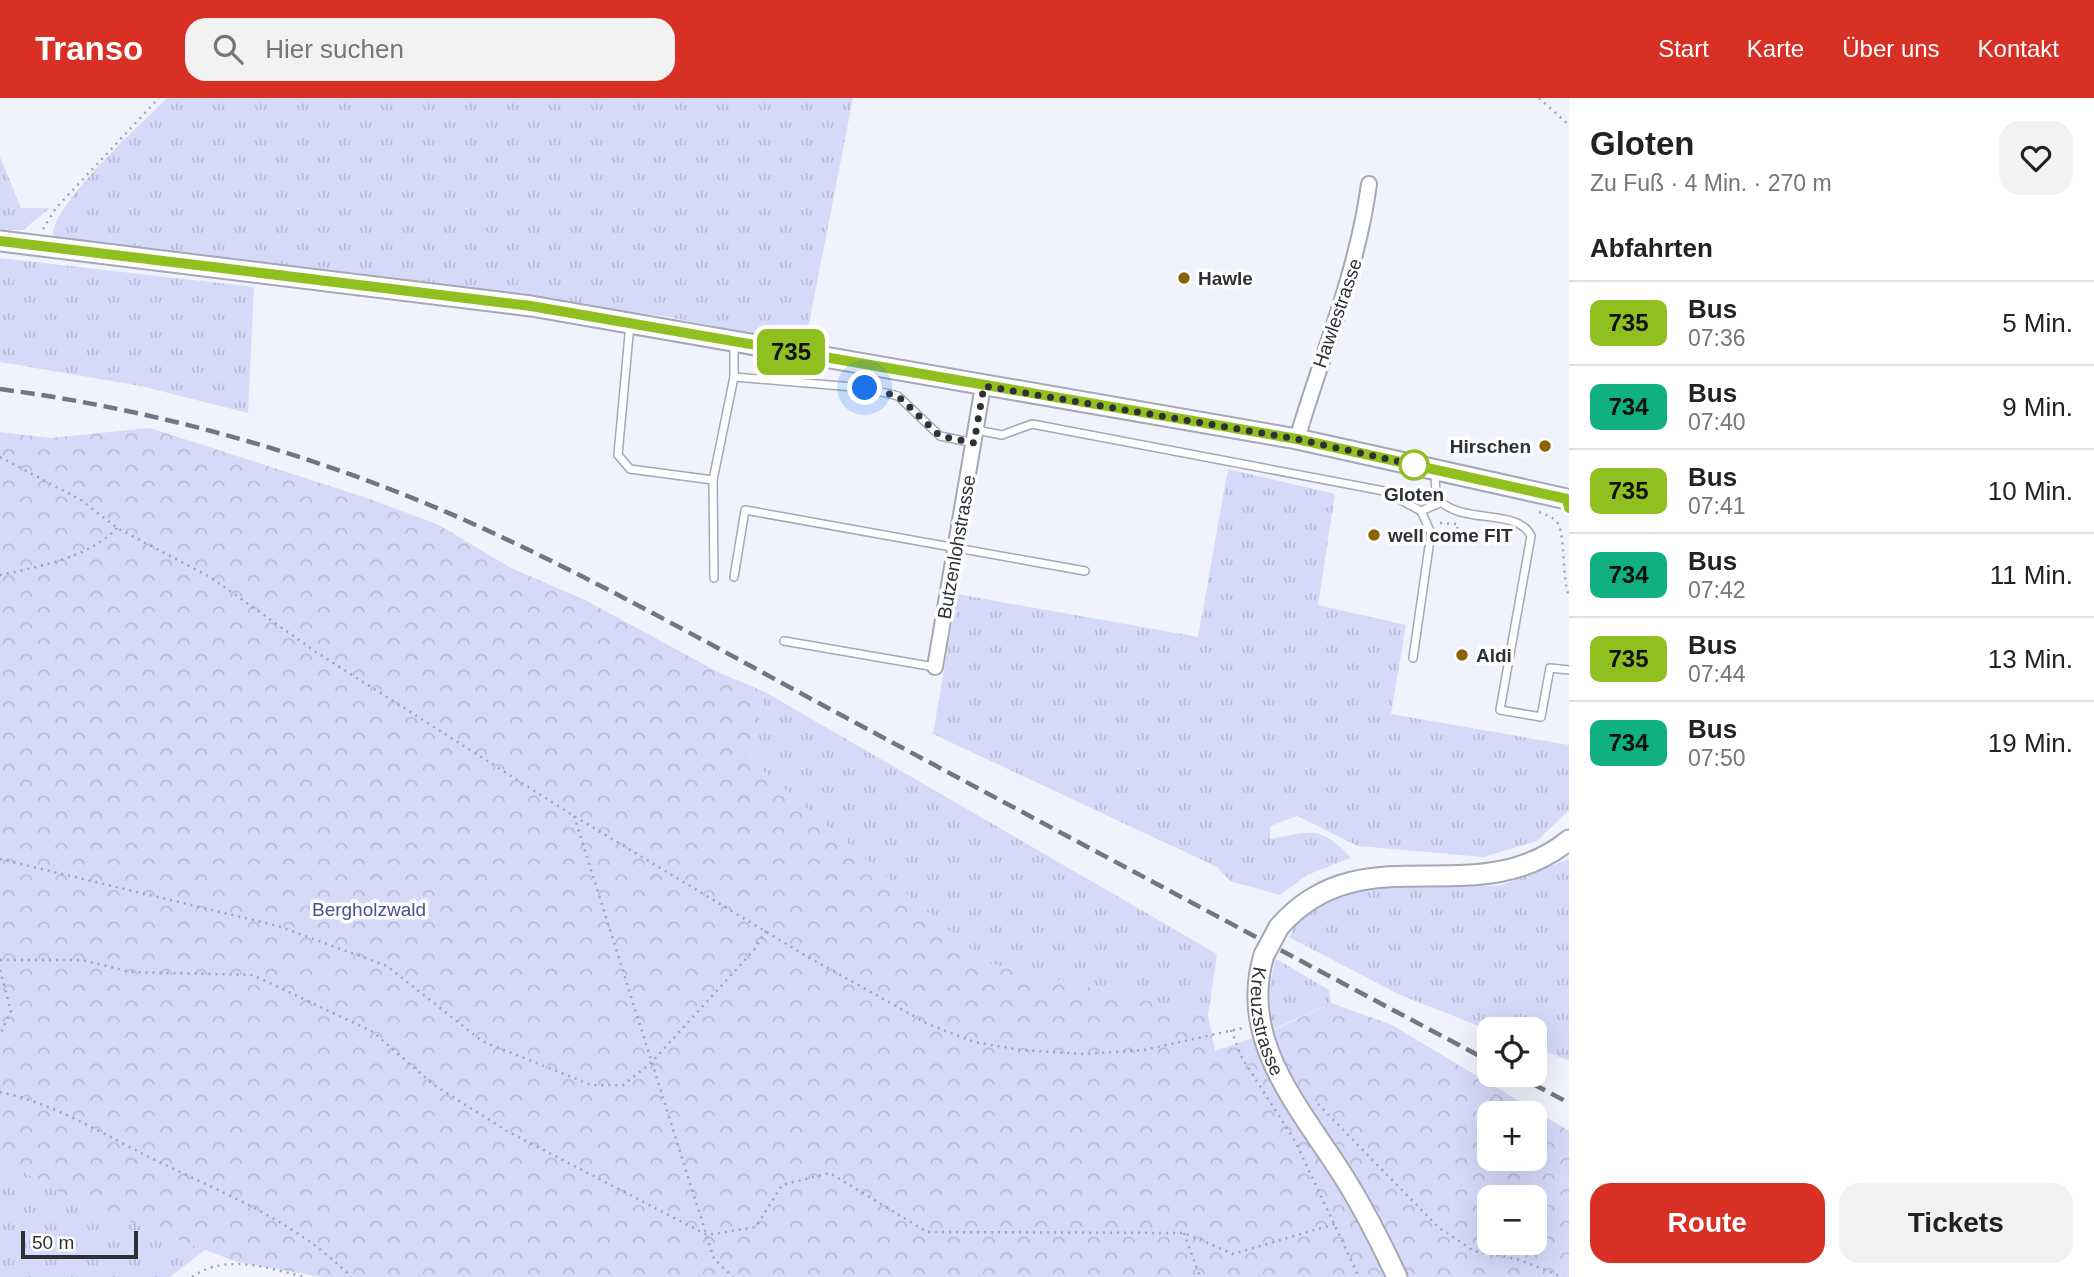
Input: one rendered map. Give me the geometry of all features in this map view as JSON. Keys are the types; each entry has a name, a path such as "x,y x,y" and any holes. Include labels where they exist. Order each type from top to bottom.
{"main road":[{"path":"0,241 477,299 630,323 1297,439 1434,469 1567,504"},
{"name":"Kreuzstrasse","path":"1397,1277 1347,1183 1270,1059 1259,1025 1256,987 1264,955 1279,927 1314,895 1331,886 1365,877 1477,876 1505,872 1542,858 1569,840"}],"street":[{"name":"Hawlestrasse","path":"1297,439 1352,273 1363,232 1369,184"},
{"name":"Butzenlohstrasse","path":"935,667 984,386"}],"lane":[{"path":"630,323 618,455 630,469 713,480"},
{"path":"714,578 713,480 734,377 734,342"},
{"path":"734,377 865,388 898,396 940,436 1002,435 1032,424 1384,491 1421,511 1431,533 1413,658"},
{"path":"1434,469 1436,496 1448,510 1518,523 1531,536 1500,710 1541,717 1550,668 1569,670"},
{"path":"1421,511 1440,503"},
{"path":"734,577 745,510 1085,571"},
{"path":"784,640 935,667"}],"path":[{"path":"34,245 56,208 159,98"},
{"path":"1539,98 1569,125"},
{"path":"0,457 81,500 117,528 210,577 316,652 574,816 767,929 808,957 928,1024 974,1042 1021,1050 1083,1054 1144,1050 1259,1025"},
{"path":"1567,504 1558,523 1563,578 1569,597"},
{"path":"1450,523 1457,524 1457,531 1462,532 1468,544"},
{"path":"0,575 62,557 106,540 117,528"},
{"path":"574,816 650,1064 714,1259 733,1277"},
{"path":"0,859 278,926 387,966 482,1041 591,1086 623,1085 650,1064 754,950 767,929"},
{"path":"0,960 82,960 130,972 254,975 373,1032 434,1085 507,1131 707,1236 756,1227 782,1185 830,1173 927,1232 1184,1233 1234,1254 1335,1224"},
{"path":"0,970 11,1011 0,1035"},
{"path":"1231,1030 1242,1058 1295,1141 1359,1277"},
{"path":"0,1092 20,1096 90,1127 290,1227 331,1256 351,1277"},
{"path":"1312,1098 1438,1227 1474,1251 1517,1259 1563,1277"},
{"path":"1184,1233 1200,1277"},
{"path":"192,1277 202,1270 243,1262 304,1277"}],"green space":[{"path":"167,98 853,98 805,344 668,317 53,237 56,223 81,186"},
{"path":"0,157 21,208 50,208 23,230 0,230"},
{"path":"0,258 254,287 248,413 141,386 0,362"},
{"name":"Bergholzwald","path":"150,428 367,498 437,524 511,568 585,600 720,673 765,692 750,760 987,963 1208,1015 1215,1051 1268,1033 1331,1003 1392,1025 1477,1076 1477,1087 1496,1087 1519,1101 1477,1101 1477,1171 1547,1171 1547,1118 1569,1131 1569,1277 322,1277 237,1262 71,1199 0,1158 0,432 50,438"},
{"path":"1228,469 1335,494 1318,605 1406,625 1391,714 1569,745 1569,810 1537,841 1483,857 1358,846 1297,816 1270,826 1270,839 1314,833 1331,840 1351,858 1307,875 1280,895 1230,881 1217,867 933,734 957,594 1198,637"},
{"path":"765,692 1217,954 1208,1015 987,963 750,760"},
{"path":"1569,859 1569,1061 1547,1052 1547,1017 1477,1017 1477,1025 1398,994 1289,937 1297,921 1325,901 1376,884 1499,886"},
{"path":"1276,959 1329,990 1331,1003 1272,1030 1269,986"},
{"path":"0,1158 71,1199 205,1250 170,1277 0,1277"}],"railway":[{"path":"0,389 118,409 234,437 349,474 460,518 660,617 1477,1055"},
{"path":"1539,1087 1569,1103"}],"bus line":[{"name":"735","path":"0,241 531,306 1297,439 1567,499 1569,508"}],"place":[{"name":"Hawle","path":"1184,278"},
{"name":"Hirschen","path":"1545,446"},
{"name":"Gloten","path":"1414,465"},
{"name":"well come FIT","path":"1374,535"},
{"name":"Aldi","path":"1462,655"}],"route":[{"path":"865,388 898,396 940,436 974,443 984,386 1297,439 1414,465"}]}
